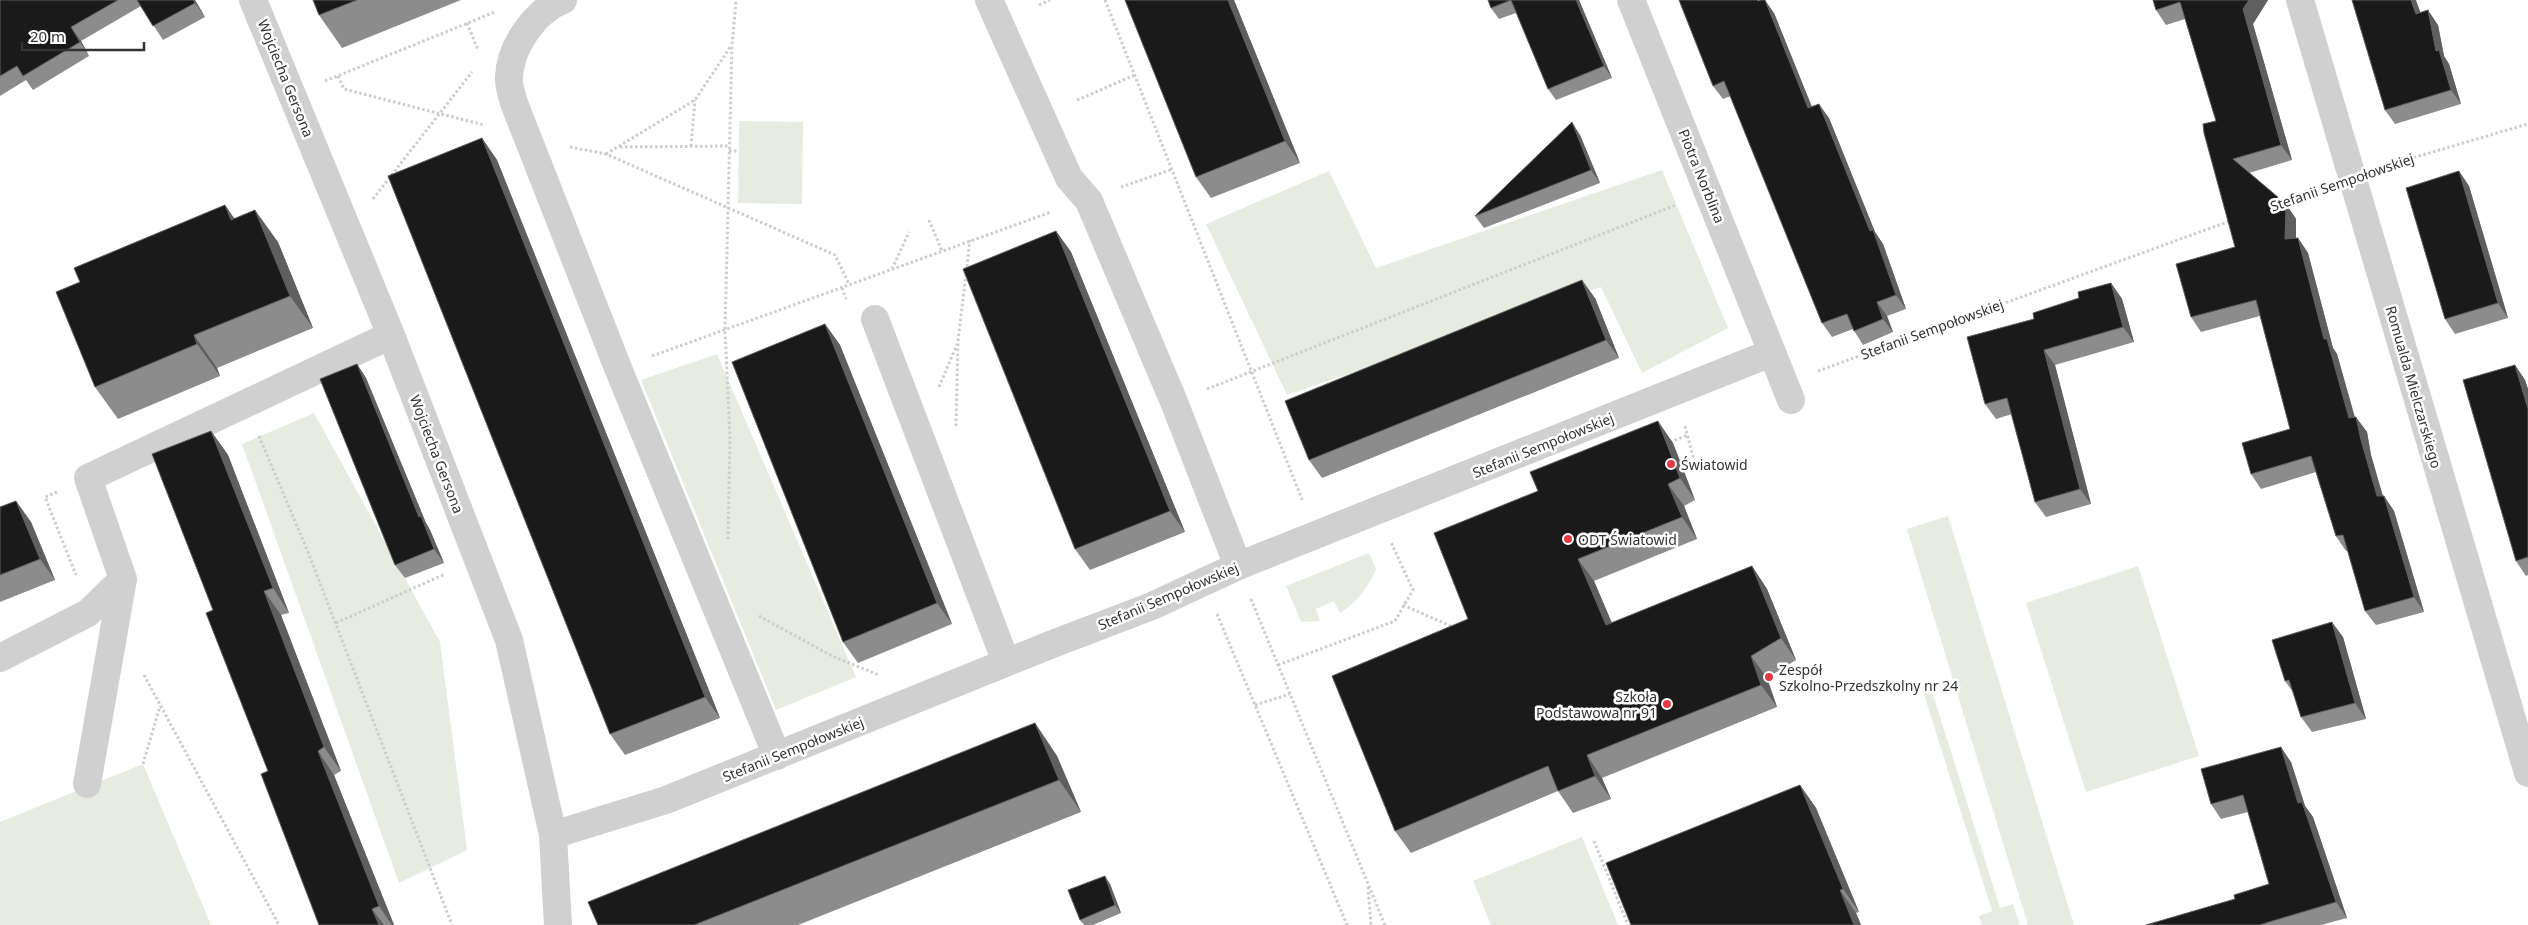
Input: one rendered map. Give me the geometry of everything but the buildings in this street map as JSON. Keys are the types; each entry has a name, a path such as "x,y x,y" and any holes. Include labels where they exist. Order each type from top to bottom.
{"street":[{"name":"Wojciecha Gersona","path":"253,0 391,335 509,640 553,835 558,925"},
{"path":"563,0 557,2 532,24 516,47 508,77 514,104 618,368 777,756"},
{"path":"989,0 1070,178 1089,201 1174,402 1238,566"},
{"name":"Piotra Norblina","path":"1631,0 1709,192 1770,353"},
{"name":"Romualda Mielczarskiego","path":"2300,0 2528,774"},
{"path":"875,320 1006,662"},
{"path":"87,784 123,579 88,478 391,335"},
{"path":"1770,353 1788,392"},
{"name":"Stefanii Sempołowskiej","path":"553,835 666,800 1006,662 1152,606 1238,566 1770,353"},
{"path":"0,658 88,614 123,579"}],"path":[{"path":"728,542 730,438 725,330 732,46 736,0"},
{"path":"1039,5 1050,0"},
{"path":"1105,0 1304,503"},
{"path":"325,82 498,10"},
{"path":"606,154 695,100 732,46"},
{"path":"372,199 477,67"},
{"path":"1077,100 1135,75"},
{"path":"338,76 344,89 439,115 493,127"},
{"path":"691,146 695,100"},
{"name":"Stefanii Sempołowskiej","path":"2280,203 2352,176 2528,124"},
{"path":"529,138 606,154 835,255 849,284"},
{"path":"618,148 730,146"},
{"path":"729,151 739,151"},
{"path":"1112,190 1173,169"},
{"path":"1202,391 1709,192"},
{"path":"618,368 1054,211"},
{"path":"929,220 942,251"},
{"name":"Stefanii Sempołowskiej","path":"1788,392 2233,220"},
{"path":"892,269 909,232"},
{"path":"958,341 970,240"},
{"path":"246,405 308,552 452,925"},
{"path":"1686,428 1695,464"},
{"path":"1670,442 1688,436"},
{"path":"78,580 45,497 88,478"},
{"path":"1278,665 1395,621 1413,590 1389,537"},
{"path":"336,623 446,573"},
{"path":"1250,595 1385,925"},
{"path":"713,600 723,596 832,656 886,677"},
{"path":"1403,605 1459,630"},
{"path":"1215,609 1347,925"},
{"path":"116,627 279,925"},
{"path":"1255,705 1290,694"},
{"path":"143,764 160,705"},
{"path":"1594,841 1628,925"},
{"path":"1368,884 1371,925"}],"shaded area":[{"path":"739,121 803,122 802,204 738,203"},
{"path":"1662,170 1728,328 1642,373 1601,287 1287,395 1206,224 1329,171 1376,268"},
{"path":"717,354 856,677 776,710 641,380"},
{"path":"314,413 440,642 467,850 399,883 242,444"},
{"path":"1948,516 2074,925 2028,925 1907,529"},
{"path":"1369,553 1376,569 1366,588 1357,599 1340,613 1334,601 1316,609 1320,621 1301,622 1286,586"},
{"path":"2138,566 2199,756 2086,792 2026,603"},
{"path":"1930,685 2000,908 2013,904 2020,925 1982,925 1979,916 1992,911 1922,688"},
{"path":"143,764 211,925 0,925 0,822"},
{"path":"1582,837 1618,925 1491,925 1473,881"}],"place":[{"name":"Światowid","path":"1671,464"},
{"name":"ODT Światowid","path":"1568,539"},
{"name":"Zespół Szkolno-Przedszkolny nr 24","path":"1769,677"},
{"name":"Szkoła Podstawowa nr 91","path":"1667,704"}]}
